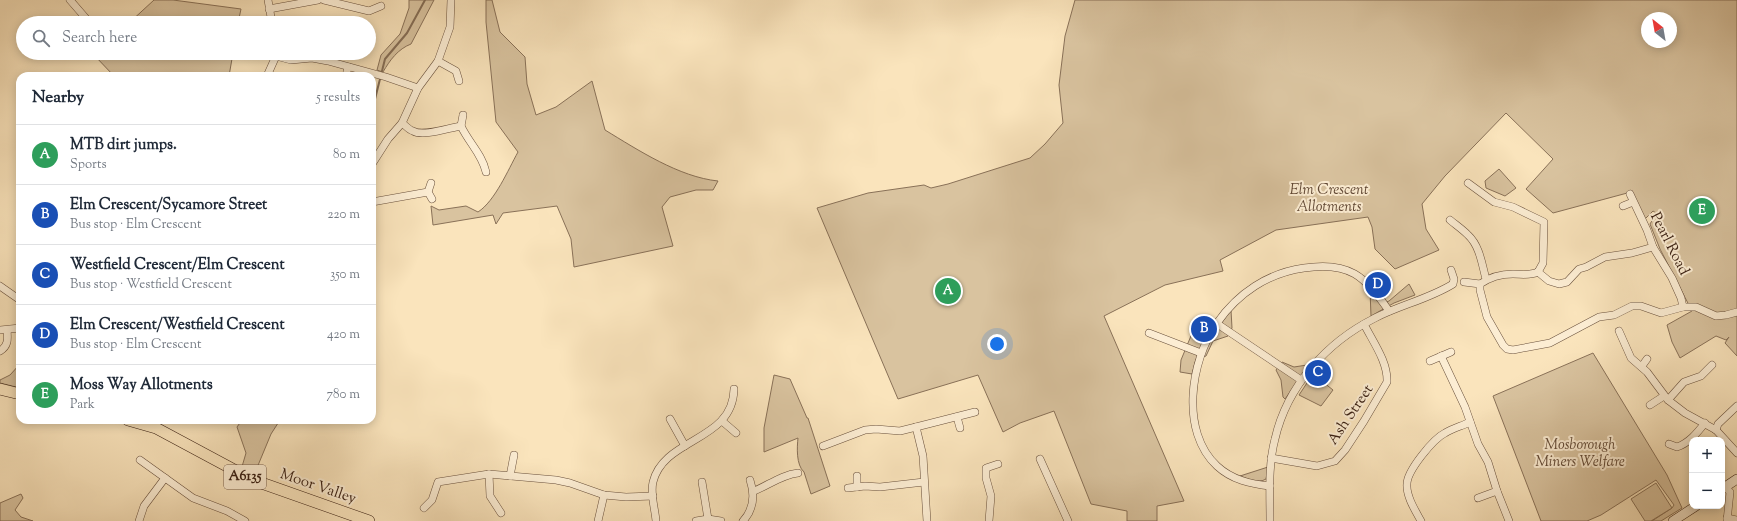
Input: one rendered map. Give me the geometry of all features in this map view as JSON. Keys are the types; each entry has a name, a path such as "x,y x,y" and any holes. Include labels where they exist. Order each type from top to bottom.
{"main road":[{"path":"0,389 16,393"},
{"name":"Moor Valley","path":"142,424 156,428 253,480 369,521"},
{"path":"1725,487 1737,479"},
{"path":"1673,521 1691,509"}],"street":[{"path":"70,0 84,16"},
{"path":"268,0 270,16"},
{"path":"269,9 318,0"},
{"path":"324,0 369,10 381,6"},
{"path":"376,158 388,139 402,124 418,88 438,61 450,27 451,0"},
{"path":"269,72 274,60"},
{"path":"320,60 367,72"},
{"path":"438,61 456,71 459,81"},
{"path":"347,72 348,67"},
{"path":"376,74 418,88"},
{"path":"463,115 461,126 480,157 486,172"},
{"path":"402,124 413,132 424,134 461,126"},
{"path":"431,183 428,192 432,199"},
{"path":"1270,521 1272,458 1275,438 1281,420 1289,400 1301,380 1328,350 1364,324 1389,311 1444,290 1453,284 1459,282 1483,282 1495,276 1512,274 1532,275 1538,272 1542,263 1544,222 1513,207 1494,202 1468,183"},
{"path":"376,201 428,192"},
{"name":"Pearl Road","path":"1630,194 1648,230 1653,247 1672,278 1683,307"},
{"path":"1623,206 1633,202"},
{"path":"1450,220 1469,235 1482,261 1483,282 1480,290 1487,317 1502,345 1507,349 1520,350 1550,343 1599,317 1614,314 1632,306 1641,306 1661,313 1683,307 1696,307 1716,316 1737,312"},
{"path":"1538,272 1549,281 1559,284 1567,282 1579,269 1590,266 1605,257 1632,253 1653,247"},
{"path":"1270,486 1257,485 1236,479 1218,467 1206,452 1197,434 1193,401 1193,386 1201,353 1216,324 1237,300 1259,283 1288,271 1311,267 1327,266 1341,268 1359,276 1372,286 1389,311"},
{"path":"1451,270 1459,282"},
{"path":"0,286 16,297"},
{"path":"1216,324 1301,380"},
{"name":"Ash Street","path":"1272,458 1317,466 1335,461 1345,450 1387,382 1386,369 1364,324"},
{"path":"0,351 4,348 8,341 4,330 16,328"},
{"path":"1149,333 1201,353"},
{"path":"1623,335 1631,358 1635,363 1642,366 1666,398 1685,413 1716,430 1737,453"},
{"path":"1430,361 1451,352"},
{"path":"1441,356 1465,406 1478,444 1488,462 1508,521"},
{"path":"1642,366 1647,358"},
{"path":"1650,405 1666,398 1684,382 1701,376 1712,365"},
{"path":"656,521 652,496 653,481 658,470 666,460 685,446 714,429 722,421 732,402 734,389"},
{"path":"1716,430 1718,424 1737,406"},
{"path":"823,446 865,430 876,429 900,431 974,412"},
{"path":"957,417 960,428"},
{"path":"670,419 685,446"},
{"path":"722,421 736,433"},
{"path":"1420,521 1408,492 1407,483 1409,476 1428,449 1443,433 1470,422"},
{"path":"1669,444 1677,447 1680,446 1689,440 1705,423"},
{"path":"916,427 922,456 927,521"},
{"path":"510,476 514,455"},
{"path":"1040,458 1068,521"},
{"path":"140,460 193,498 227,511 245,521"},
{"path":"989,521 990,496 986,478 986,468 998,464"},
{"path":"754,491 766,487 787,474 798,473"},
{"path":"424,508 432,500 438,482 489,474 556,480 570,483 604,495 626,497 652,496"},
{"path":"489,474 490,496 501,513"},
{"path":"857,476 857,487"},
{"path":"139,521 144,506 165,478"},
{"path":"743,521 753,505 754,491 750,480"},
{"path":"702,482 708,519"},
{"path":"848,488 880,487 924,482"},
{"path":"1725,489 1730,492 1727,520 1737,520"},
{"path":"1478,498 1497,491"},
{"path":"598,521 604,495"},
{"path":"696,521 708,519 720,521"}],"green space":[{"path":"154,0 173,0 241,9 240,16 137,16"},
{"path":"409,0 434,0 411,44 395,55 383,72 377,70 381,55 400,34 409,8"},
{"path":"486,0 492,0 500,32 525,57 527,84 536,115 556,107 592,81 605,130 659,162 689,174 718,181 713,190 696,190 670,197 662,207 673,246 574,267 571,239 557,206 503,213 496,224 493,215 433,225 431,206 439,210 466,206 478,212 484,207 501,185 518,152 496,122 486,22"},
{"name":"Elm Crescent Allotments","path":"1075,0 1737,0 1737,356 1725,343 1729,337 1726,340 1716,336 1680,358 1672,342 1667,325 1692,311 1660,249 1650,224 1653,219 1659,215 1653,211 1645,219 1631,192 1553,213 1526,189 1553,159 1506,113 1445,176 1422,204 1426,229 1439,250 1395,269 1375,249 1372,227 1368,217 1276,230 1220,260 1223,271 1165,285 1104,316 1184,501 1157,506 1157,521 1127,521 1127,511 1091,504 1054,411 1020,423 1003,432 978,375 898,399 817,208 868,193 924,185 931,188 1030,158 1045,144 1063,123 1059,85 1065,36"},
{"path":"99,60 232,60 230,72 110,72"},
{"path":"1499,169 1516,188 1505,196 1486,188 1485,181"},
{"path":"1409,284 1415,295 1394,303 1371,316 1370,290 1381,304 1389,301"},
{"path":"1231,310 1232,328 1228,336 1213,341 1206,356 1196,359 1192,374 1180,372 1181,360 1193,331 1211,338"},
{"name":"Mosborough Miners Welfare","path":"1593,353 1667,475 1682,508 1661,521 1652,521 1672,508 1674,505 1656,480 1601,515 1587,521 1541,521 1493,396"},
{"path":"1282,362 1294,367 1307,365 1307,368 1285,399 1283,397 1281,380 1276,370"},
{"path":"16,368 16,387 0,383 0,380 10,375"},
{"path":"1313,374 1333,390 1321,406 1299,395"},
{"path":"774,375 790,379 808,418 830,486 811,494 804,472 798,461 798,438 764,452 764,428"},
{"path":"239,424 277,424 271,434 254,475 241,470 246,453 237,427"},
{"path":"1268,467 1266,479 1260,481 1240,476"},
{"path":"1656,483 1672,508 1651,521 1645,521 1631,499"},
{"path":"21,494 23,498 15,510 21,517 33,521 0,521 0,503"}],"waterway":[{"path":"376,95 385,59 407,33 425,0"}],"place":[{"name":"Moss Way Allotments","path":"1702,211"},
{"name":"Elm Crescent/Westfield Crescent","path":"1378,285"},
{"name":"MTB dirt jumps.","path":"948,291"},
{"name":"Elm Crescent/Sycamore Street","path":"1204,329"},
{"name":"Westfield Crescent/Elm Crescent","path":"1318,373"}]}
